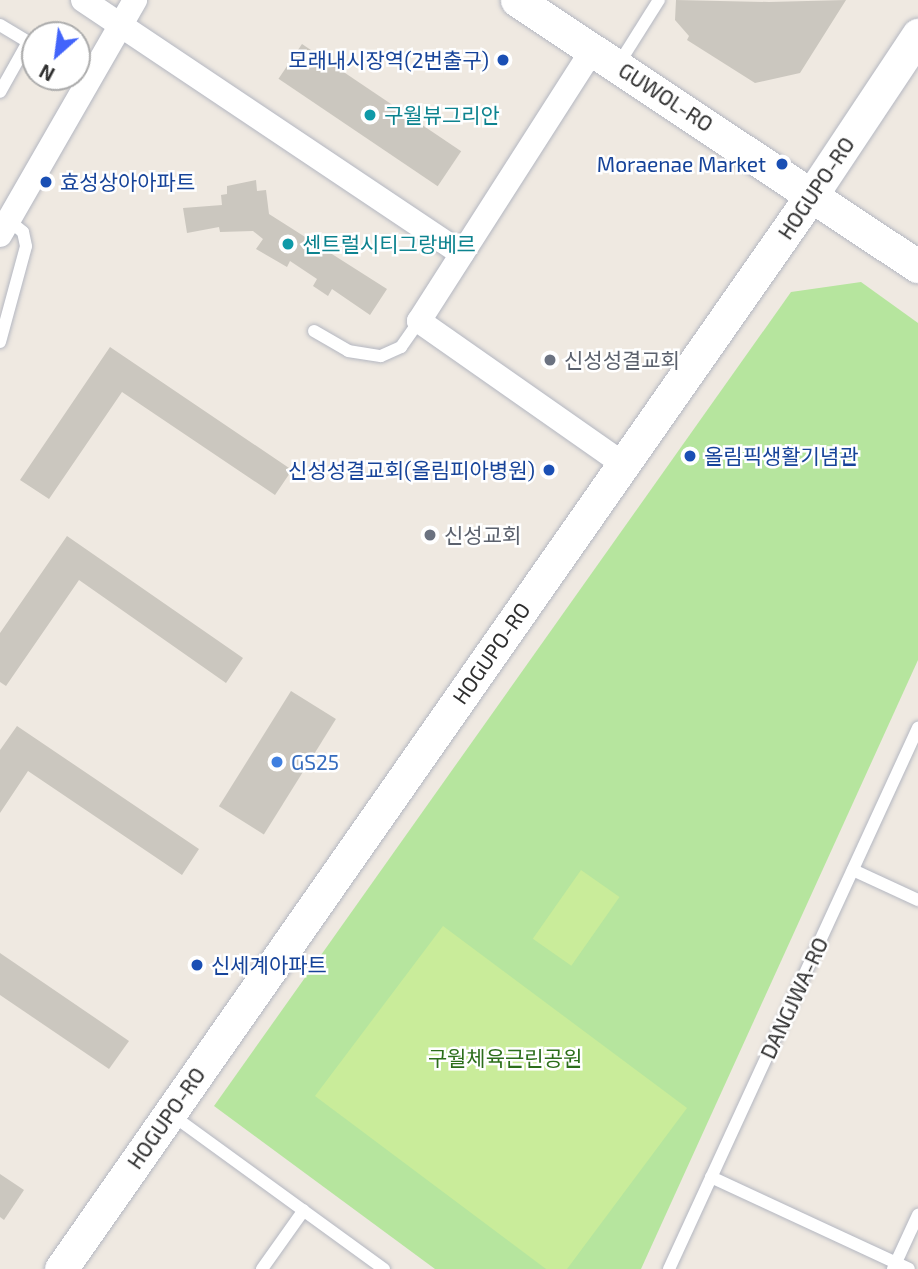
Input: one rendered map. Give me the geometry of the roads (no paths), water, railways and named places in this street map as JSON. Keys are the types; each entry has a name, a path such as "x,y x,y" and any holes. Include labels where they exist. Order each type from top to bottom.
{"main road":[{"name":"GUWOL-RO","path":"517,0 813,193 918,266"},
{"name":"HOGUPO-RO","path":"61,1269 813,193 918,35"}],"street":[{"path":"83,0 462,254"},
{"path":"3,223 135,0"},
{"path":"605,58 462,254 419,321 623,464"}],"lane":[{"path":"605,58 659,0"},
{"path":"0,25 28,42 0,92"},
{"path":"0,341 26,246 23,232 3,223"},
{"path":"314,331 348,352 381,356 401,347 419,321"},
{"name":"DANGJWA-RO","path":"669,1269 918,728"},
{"path":"853,870 918,900"},
{"path":"170,1113 384,1269"},
{"path":"711,1177 895,1266 909,1269"},
{"path":"262,1269 304,1210"},
{"path":"895,1266 918,1215"}],"place":[{"name":"모래내시장역(2번출구)","path":"503,60"},
{"name":"구월뷰그리안","path":"370,115"},
{"name":"Moraenae Market","path":"782,164"},
{"name":"효성상아아파트","path":"46,182"},
{"name":"센트럴시티그랑베르","path":"288,244"},
{"name":"신성성결교회","path":"550,360"},
{"name":"올림픽생활기념관","path":"690,456"},
{"name":"신성성결교회(올림피아병원)","path":"549,470"},
{"name":"신성교회","path":"430,535"},
{"name":"GS25","path":"277,762"},
{"name":"신세계아파트","path":"197,965"}],"park label":[{"name":"구월체육근린공원","path":"505,1058"}]}
